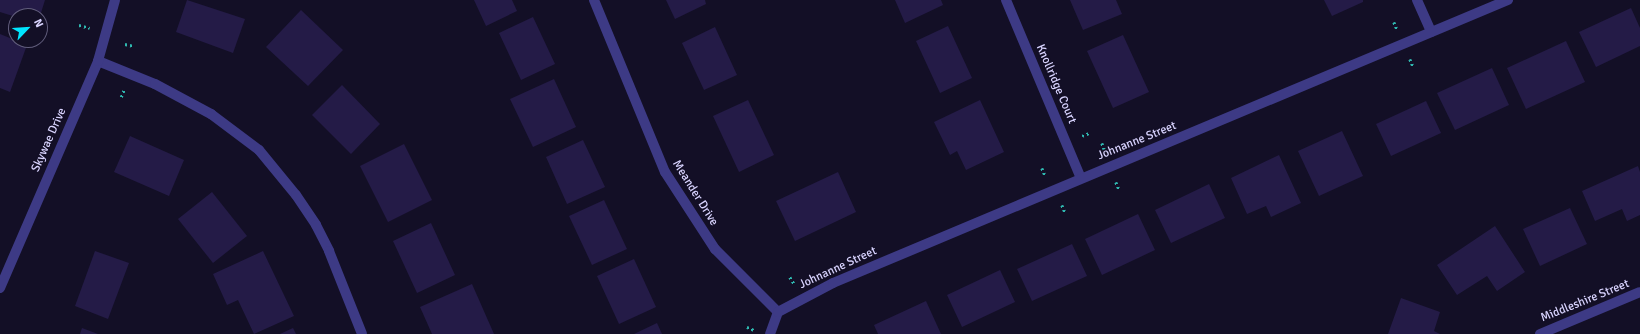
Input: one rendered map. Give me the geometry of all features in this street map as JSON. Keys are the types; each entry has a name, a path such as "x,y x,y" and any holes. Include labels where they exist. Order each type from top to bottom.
{"street":[{"name":"Skywae Drive","path":"0,288 98,61 115,0"},
{"name":"Meander Drive","path":"594,0 665,172 716,249 778,312"},
{"name":"Knollridge Court","path":"1006,0 1081,178"},
{"path":"1418,0 1431,32"},
{"name":"Johnanne Street","path":"778,312 833,282 1508,0"},
{"path":"98,61 155,84 211,114 259,150 296,195 316,225 329,251 362,334"},
{"name":"Middleshire Street","path":"1540,334 1640,292"},
{"path":"770,334 778,312"}],"path":[{"path":"79,25 90,28"},
{"path":"125,44 134,46"},
{"path":"1410,58 1413,66"},
{"path":"121,98 124,89"},
{"path":"1080,136 1089,134"},
{"path":"1102,142 1106,153"},
{"path":"1042,168 1047,177"},
{"path":"790,277 796,285"},
{"path":"747,327 755,330"}],"building":[{"path":"0,0 45,0 42,8 8,8 8,14 0,12"},
{"path":"187,0 245,19 233,53 176,32"},
{"path":"474,0 512,0 517,11 486,26"},
{"path":"666,0 705,0 706,4 675,19"},
{"path":"895,0 941,0 943,5 905,23"},
{"path":"1070,0 1116,0 1122,14 1083,30"},
{"path":"1324,0 1363,0 1363,2 1332,16"},
{"path":"1631,8 1640,28 1640,46 1596,67 1579,32"},
{"path":"301,10 343,50 308,86 266,47"},
{"path":"533,17 555,64 521,80 499,33"},
{"path":"948,26 972,78 940,93 916,41"},
{"path":"715,27 737,75 704,90 682,43"},
{"path":"0,34 8,37 8,48 26,48 10,92 0,88"},
{"path":"1123,35 1149,92 1113,108 1087,51"},
{"path":"1566,41 1585,82 1526,109 1507,68"},
{"path":"1492,68 1509,105 1455,130 1437,93"},
{"path":"554,79 576,127 533,147 510,99"},
{"path":"342,85 380,124 351,154 312,115"},
{"path":"748,100 774,155 739,172 713,116"},
{"path":"980,100 1004,152 966,170 957,151 950,155 934,122"},
{"path":"1426,101 1441,133 1391,156 1376,124"},
{"path":"1342,131 1363,176 1319,196 1298,151"},
{"path":"130,136 184,160 169,196 114,172"},
{"path":"583,140 605,187 567,204 546,157"},
{"path":"404,144 432,200 388,222 360,166"},
{"path":"1279,155 1301,203 1271,217 1266,206 1247,214 1231,178"},
{"path":"1638,166 1640,172 1640,215 1627,221 1622,209 1595,221 1582,191"},
{"path":"838,172 856,212 795,241 776,201"},
{"path":"1209,184 1225,218 1171,243 1155,210"},
{"path":"212,192 247,236 213,263 178,219"},
{"path":"604,200 627,249 592,265 569,216"},
{"path":"1570,208 1587,244 1540,266 1523,229"},
{"path":"1138,214 1155,250 1102,275 1085,239"},
{"path":"431,223 455,275 417,293 393,241"},
{"path":"1495,226 1525,272 1497,291 1487,276 1457,295 1437,265"},
{"path":"1072,244 1087,276 1032,301 1017,269"},
{"path":"95,251 129,263 108,319 75,306"},
{"path":"263,251 294,316 254,334 238,300 227,305 213,274"},
{"path":"634,259 656,307 619,324 597,276"},
{"path":"1000,270 1015,302 962,327 947,295"},
{"path":"472,284 494,334 432,334 420,307"},
{"path":"1401,298 1440,312 1434,331 1440,334 1388,334"},
{"path":"926,301 941,334 878,334 874,325"},
{"path":"657,323 662,334 634,334"},
{"path":"82,328 98,334 80,334"},
{"path":"293,328 296,334 280,334"}]}
